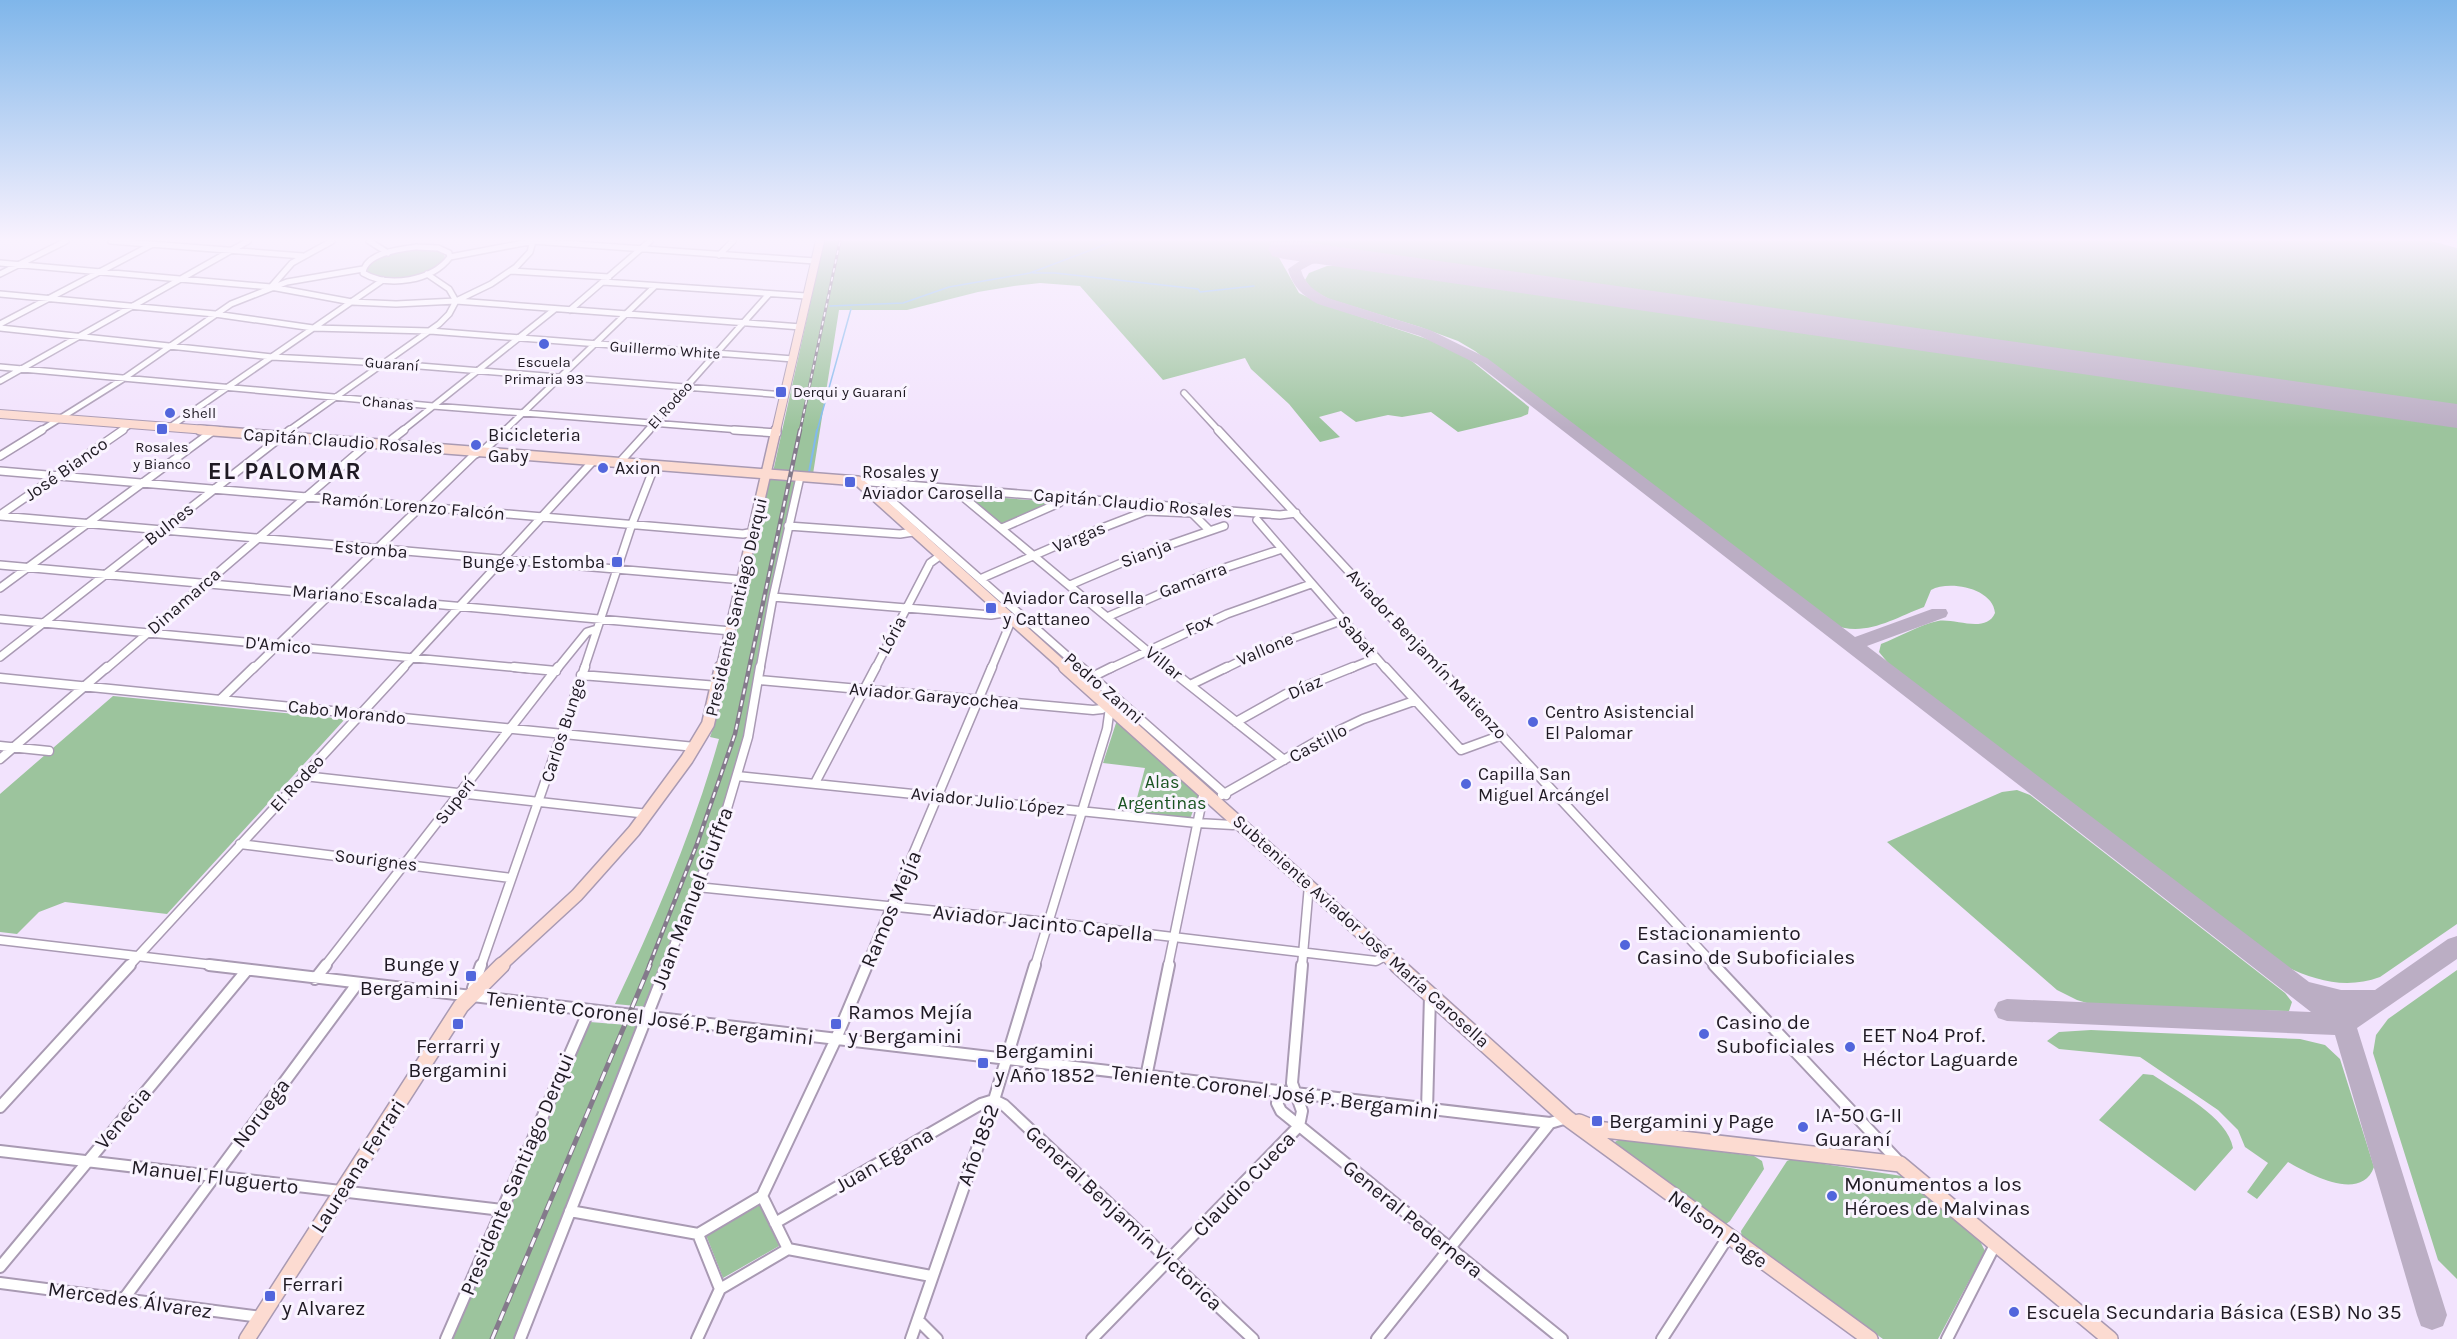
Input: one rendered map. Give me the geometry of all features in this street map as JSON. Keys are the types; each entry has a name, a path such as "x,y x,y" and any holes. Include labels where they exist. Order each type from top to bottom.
{"street":[{"path":"0,324 39,303"},
{"name":"Guillermo White","path":"106,303 215,314 313,328 430,331 793,359"},
{"path":"0,381 137,303"},
{"path":"0,456 123,380 233,303"},
{"path":"171,427 350,303"},
{"path":"385,303 406,303"},
{"name":"Bulnes","path":"0,657 280,436 430,331 446,317 454,303"},
{"path":"487,303 801,327"},
{"path":"570,310 578,303"},
{"path":"220,700 419,507 522,414 636,303"},
{"name":"El Rodeo","path":"619,463 760,303"},
{"name":"Presidente Santiago Derqui","path":"471,995 577,895 648,814 695,747 708,724 768,474 805,303"},
{"path":"386,444 555,309"},
{"name":"Guaraní","path":"0,328 272,357 382,363 785,395"},
{"name":"Chanas","path":"0,367 332,398 777,433"},
{"name":"Aviador Benjamín Matienzo","path":"1184,393 1900,1164 2110,1339"},
{"name":"Capitán Claudio Rosales","path":"0,414 1280,515 1296,513"},
{"name":"José Bianco","path":"0,516 131,424"},
{"path":"0,588 213,430"},
{"name":"Dinamarca","path":"0,759 369,443"},
{"name":"El Rodeo","path":"0,1107 594,460"},
{"name":"Carlos Bunge","path":"471,995 562,735 632,524 655,465"},
{"name":"Ramón Lorenzo Falcón","path":"0,471 743,534 753,532"},
{"name":"Juan Manuel Giuffra","path":"520,1339 723,822 737,776 759,680 773,597 800,477"},
{"name":"Subteniente Aviador José María Carosella","path":"858,481 1108,705 1214,794 1238,820 1567,1118"},
{"name":"Pedro Zanni","path":"884,483 881,489 886,496 1092,677 1214,794"},
{"name":"Villar","path":"962,496 1146,650 1284,760"},
{"path":"1002,528 1059,503"},
{"name":"Vargas","path":"980,579 1146,511 1192,513 1209,530"},
{"name":"Estomba","path":"0,516 743,580"},
{"name":"Sabat","path":"1257,520 1414,701 1461,750 1502,735"},
{"path":"788,526 900,534 913,532"},
{"name":"Sianja","path":"1070,585 1140,555 1224,526"},
{"name":"Gamarra","path":"1107,616 1206,574 1282,549"},
{"name":"Lória","path":"815,783 930,563 940,555"},
{"name":"Mariano Escalada","path":"0,565 731,631"},
{"name":"Fox","path":"1092,677 1228,612 1311,584"},
{"path":"773,597 1008,616"},
{"name":"Ramos Mejía","path":"762,1197 835,1041 940,796 980,700 1008,616"},
{"name":"D'Amico","path":"0,619 556,671"},
{"name":"Vallone","path":"1190,685 1263,649 1343,620"},
{"name":"Superí","path":"315,978 587,632 597,629"},
{"name":"Díaz","path":"1236,722 1286,694 1376,658"},
{"path":"581,675 718,686"},
{"name":"Cabo Morando","path":"0,678 695,747"},
{"name":"Aviador Garaycochea","path":"759,680 1093,710 1102,709 1108,705"},
{"name":"Castillo","path":"1214,794 1363,719 1414,701"},
{"name":"Año 1852","path":"911,1339 1007,1060 1107,729 1108,705"},
{"path":"0,746 49,752"},
{"path":"304,776 648,814"},
{"name":"Aviador Julio López","path":"737,776 1197,823 1233,825 1238,820"},
{"path":"1146,1077 1197,823 1214,794"},
{"name":"Sourignes","path":"240,844 511,878"},
{"name":"Claudio Cueca","path":"1092,1339 1299,1126 1302,1111 1289,1094 1305,953 1309,885"},
{"name":"Aviador Jacinto Capella","path":"697,887 1047,922 1376,961 1387,955"},
{"name":"Teniente Coronel José P. Bergamini","path":"0,940 357,984 471,995 835,1041 1550,1124"},
{"name":"Venecia","path":"0,1267 247,970"},
{"name":"Noruega","path":"123,1300 357,984"},
{"path":"1427,1111 1430,994"},
{"name":"Laureana Ferrari","path":"246,1339 471,995"},
{"name":"Presidente Santiago Derqui","path":"446,1339 589,1010"},
{"name":"General Pedernera","path":"1289,1094 1277,1103 1278,1108 1562,1339"},
{"name":"Juan Egana","path":"775,1223 981,1104 994,1100"},
{"name":"General Benjamín Victorica","path":"994,1100 1004,1106 1253,1339"},
{"path":"1377,1339 1550,1124 1567,1118 1596,1129 1900,1164"},
{"name":"Nelson Page","path":"1567,1118 1870,1339"},
{"name":"Manuel Fluguerto","path":"0,1151 502,1210"},
{"path":"570,1211 698,1234 762,1197 788,1249"},
{"path":"698,1234 720,1289"},
{"path":"1662,1339 1728,1237"},
{"path":"1947,1339 1996,1243"},
{"path":"697,1339 720,1289 788,1249 931,1276"},
{"name":"Mercedes Álvarez","path":"0,1282 261,1317"},
{"path":"918,1320 937,1339"}],"green space":[{"path":"810,303 933,303 907,310 839,310 813,474 773,472"},
{"path":"1095,303 1321,303 1448,346 1473,362 1529,407 1528,414 1521,417 1458,432 1431,412 1402,417 1388,415 1356,422 1341,411 1319,417 1340,437 1320,442 1289,404 1251,369 1245,358 1163,380"},
{"path":"1344,303 1606,303 2457,426 2457,924 2380,977 2367,981 2342,983 2317,979 2281,964 1889,664 1879,652 1881,644 1938,621 1985,623 1995,613 1987,597 1969,588 1939,587 1931,590 1924,607 1878,625 1855,629 1831,624 1475,351 1458,341"},
{"path":"1735,303 2457,303 2457,405"},
{"path":"770,476 796,478 737,776 647,1007 615,1004 673,874 698,807 719,739 710,737 720,708"},
{"path":"964,495 1056,502 1002,524"},
{"path":"113,696 345,719 167,914 65,902 39,912 17,934 0,932 0,794"},
{"name":"Alas Argentinas","path":"1117,720 1199,795 1190,819 1133,813 1145,768 1103,763"},
{"path":"2017,790 2030,795 2285,993 2292,1002 2289,1011 2100,1007 2077,1000 2057,990 1887,842 2002,792"},
{"path":"2457,970 2457,1279 2438,1260 2373,1053 2376,1035 2388,1019"},
{"path":"590,1022 639,1026 520,1339 446,1339 502,1210"},
{"path":"2091,1030 2300,1039 2325,1045 2340,1059 2374,1167 2367,1178 2358,1183 2347,1184 2321,1178 2288,1162 2257,1199 2247,1192 2268,1163 2245,1147 2238,1130 2218,1110 2140,1057 2059,1049 2047,1041 2059,1032"},
{"path":"2143,1074 2153,1075 2188,1097 2212,1116 2229,1137 2233,1148 2195,1191 2099,1120"},
{"path":"1620,1139 1754,1156 1762,1161 1764,1169 1730,1221 1726,1224 1721,1223 1613,1143"},
{"path":"1792,1159 1908,1177 1979,1239 1985,1251 1938,1339 1883,1339 1742,1239 1741,1231 1787,1161"},
{"path":"760,1205 779,1246 723,1278 706,1235"}],"waterway":[{"path":"830,306 891,303"},
{"path":"817,431 851,309"},
{"path":"809,472 817,430"}],"taxiway":[{"path":"1332,303 1425,333 1464,350 1482,361 2330,1012 2342,1024"},
{"path":"1852,645 1939,613"},
{"path":"2379,1001 2457,946"},
{"path":"2310,992 2341,1001 2379,1001"},
{"path":"2342,1024 2379,1001"},
{"path":"2007,1010 2342,1024"},
{"path":"2342,1024 2349,1037 2432,1315"}],"runway":[{"path":"1667,303 2457,416"}],"railway":[{"path":"800,431 827,303"},
{"path":"649,966 697,844 735,734 800,430"},
{"path":"492,1339 650,965"}],"place":[{"name":"Escuela Primaria 93","path":"544,344"},
{"name":"Derqui y Guaraní","path":"781,392"},
{"name":"Shell","path":"170,413"},
{"name":"Rosales y Bianco","path":"162,429"},
{"name":"Bicicleteria Gaby","path":"476,445"},
{"name":"Axion","path":"603,468"},
{"name":"Rosales y Aviador Carosella","path":"850,482"},
{"name":"Bunge y Estomba","path":"617,562"},
{"name":"Aviador Carosella y Cattaneo","path":"991,608"},
{"name":"Centro Asistencial El Palomar","path":"1533,722"},
{"name":"Capilla San Miguel Arcángel","path":"1466,784"},
{"name":"Estacionamiento Casino de Suboficiales","path":"1625,945"},
{"name":"Bunge y Bergamini","path":"471,976"},
{"name":"Ferrarri y Bergamini","path":"458,1024"},
{"name":"Ramos Mejía y Bergamini","path":"836,1024"},
{"name":"Casino de Suboficiales","path":"1704,1034"},
{"name":"EET Nº4 Prof. Héctor Laguarde","path":"1850,1047"},
{"name":"Bergamini y Año 1852","path":"983,1063"},
{"name":"Bergamini y Page","path":"1597,1121"},
{"name":"IA-50 G-II Guaraní","path":"1803,1127"},
{"name":"Monumentos a los Héroes de Malvinas","path":"1832,1196"},
{"name":"Ferrari y Alvarez","path":"270,1296"},
{"name":"Escuela Secundaria Básica (ESB) Nº 35","path":"2014,1312"}],"district":[{"name":"EL PALOMAR","path":"285,471"}]}
